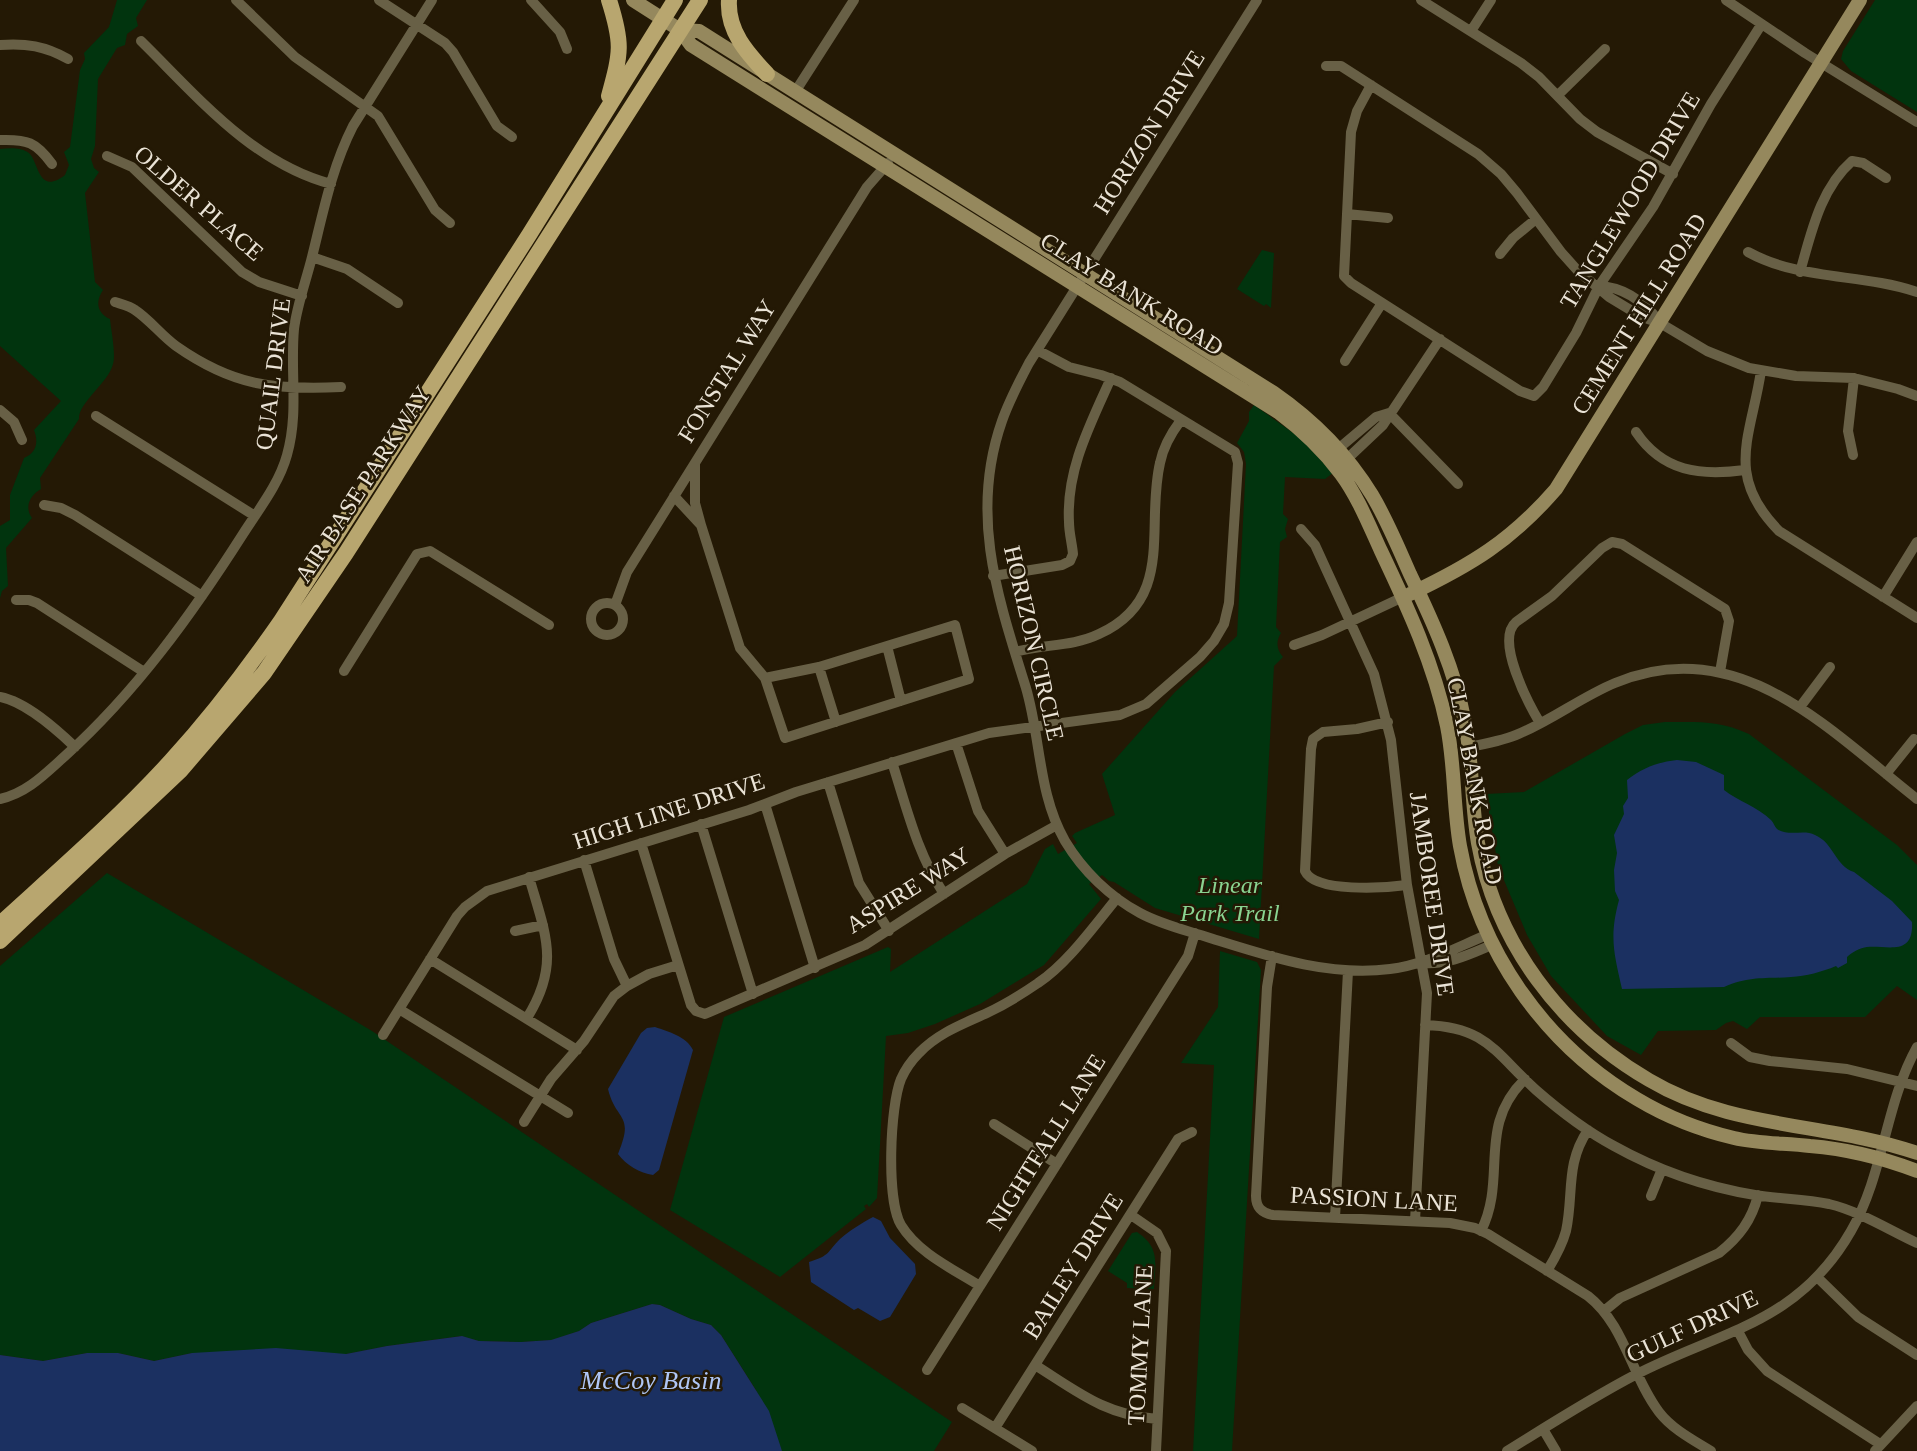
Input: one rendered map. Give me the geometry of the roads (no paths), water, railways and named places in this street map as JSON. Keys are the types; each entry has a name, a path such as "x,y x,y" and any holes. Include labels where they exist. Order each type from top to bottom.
{"main road":[{"path":"604,113 620,47 619,31 609,0"},
{"name":"AIR BASE PARKWAY","path":"0,924 116,817 170,762 250,664 281,621 529,235 675,0"},
{"name":"AIR BASE PARKWAY","path":"0,941 180,771 264,673 346,553 700,0"},
{"path":"729,0 730,19 735,33 750,56 767,74"}],"street":[{"path":"236,0 295,57 366,105 388,129 435,210 450,223"},
{"path":"379,0 434,34 453,52 497,126 512,138"},
{"name":"QUAIL DRIVE","path":"0,799 17,794 34,783 75,747 144,672 202,596 275,483 286,459 295,411 295,326 343,145 432,0"},
{"path":"531,0 560,32 567,49"},
{"name":"CLAY BANK ROAD","path":"633,0 680,30 691,45 885,166 1274,393 1303,414 1342,454 1372,494 1418,590 1450,667 1460,700 1469,747 1479,846 1497,906 1509,935 1538,982 1576,1026 1626,1067 1668,1091 1741,1117 1834,1131 1917,1153"},
{"path":"795,92 854,0"},
{"name":"HORIZON DRIVE","path":"1081,280 1257,0"},
{"path":"1421,0 1521,63 1597,132 1673,174"},
{"path":"1471,31 1491,0"},
{"path":"1726,0 1761,25 1917,122"},
{"name":"CEMENT HILL ROAD","path":"1403,597 1487,554 1514,533 1543,504 1572,465 1860,0"},
{"name":"TANGLEWOOD DRIVE","path":"1440,339 1520,391 1534,396 1543,387 1576,333 1599,286 1673,174 1710,104 1761,25"},
{"name":"CLAY BANK ROAD","path":"680,30 699,32 895,155 1278,412 1310,439 1341,474 1353,493 1403,597 1439,693 1451,749 1455,819 1475,902 1522,993 1561,1042 1592,1068 1637,1099 1685,1122 1736,1138 1813,1146 1879,1158 1917,1171"},
{"path":"141,41 242,139 296,173 331,184"},
{"path":"0,45 37,46 50,49 68,59"},
{"path":"1558,95 1605,49"},
{"path":"1326,66 1341,66 1478,154 1502,174 1569,262 1609,297 1642,317 1660,323 1707,351 1761,371 1796,376 1854,378 1917,396"},
{"path":"1342,454 1382,425 1440,339 1344,276 1351,132 1357,110 1371,85"},
{"path":"0,140 32,143 41,148 52,164"},
{"name":"FONSTAL WAY","path":"615,605 627,572 674,496 867,187 895,155"},
{"name":"OLDER PLACE","path":"107,156 132,167 242,272 259,282 302,296"},
{"path":"1800,272 1815,218 1844,168 1852,161 1863,163 1886,178"},
{"path":"1347,214 1388,218"},
{"path":"1500,254 1513,238 1536,219"},
{"path":"1748,252 1768,263 1800,272 1885,284 1917,292"},
{"path":"312,257 347,269 398,303"},
{"name":"HORIZON CIRCLE","path":"1081,280 1037,350 1008,405 992,457 987,507 993,576 1036,725 1044,785 1058,825 1070,848 1095,879 1117,898 1153,919 1315,967 1348,971 1393,969 1422,963 1492,939"},
{"path":"115,302 134,309 175,345 220,373 251,383 295,389 341,387"},
{"path":"1345,361 1382,303"},
{"path":"1015,652 1089,638 1114,626 1136,605 1147,587 1153,564 1160,463 1166,445 1181,420 1111,378 1069,367 1037,350"},
{"path":"1761,371 1746,440 1745,470 1754,499 1765,517 1779,531 1917,618"},
{"path":"993,576 1062,565 1072,558 1069,521 1072,478 1079,449 1111,378"},
{"path":"1853,455 1848,431 1854,378"},
{"path":"0,410 14,422 22,440"},
{"path":"1389,413 1458,484"},
{"path":"96,416 255,516"},
{"name":"HIGH LINE DRIVE","path":"383,1035 466,907 487,891 997,731 1120,715 1139,708 1152,699 1200,657 1221,629 1229,603 1237,458 1233,449 1181,420"},
{"path":"1636,432 1646,447 1682,468 1714,473 1745,470"},
{"path":"695,463 695,503 740,648 765,678 785,738 969,679 955,625 820,667 765,678"},
{"path":"674,496 701,525"},
{"path":"44,505 61,508 75,515 202,596"},
{"name":"JAMBOREE DRIVE","path":"1301,529 1315,545 1374,674 1388,722 1395,763 1407,885 1427,993 1415,1222"},
{"path":"1540,723 1519,683 1509,631 1512,625 1552,596 1612,542 1622,544 1725,609 1729,621 1720,672"},
{"path":"1883,597 1917,542"},
{"path":"344,671 417,554 430,551 549,625"},
{"path":"1294,645 1403,597"},
{"path":"16,600 37,603 144,672"},
{"path":"887,646 901,701"},
{"path":"820,667 836,722"},
{"path":"1800,707 1830,667"},
{"path":"1469,747 1514,736 1597,691 1637,676 1669,670 1720,672 1771,689 1800,707 1917,799"},
{"path":"0,697 10,699 55,728 75,747"},
{"path":"1388,722 1357,729 1323,732 1313,739 1305,871 1310,880 1319,882 1369,888 1407,885"},
{"path":"1886,774 1914,738"},
{"path":"956,743 974,800 1005,854"},
{"path":"892,762 918,848 944,894"},
{"path":"828,782 859,883 889,931"},
{"path":"765,804 815,968"},
{"path":"701,824 753,994"},
{"name":"ASPIRE WAY","path":"678,965 691,1005 699,1013 711,1012 865,945 1005,854 1058,825"},
{"path":"524,1122 557,1071 577,1050 607,1005 627,986 649,974 678,965 641,843"},
{"path":"584,860 614,959 627,986"},
{"path":"527,1018 537,1002 546,976 548,947 529,877"},
{"path":"980,1286 921,1248 910,1238 895,1214 891,1185 892,1159 895,1108 902,1079 909,1066 931,1042 945,1032 990,1011 1049,975 1117,898"},
{"path":"515,931 543,925"},
{"name":"NIGHTFALL LANE","path":"927,1370 1188,956 1195,933"},
{"name":"PASSION LANE","path":"1272,956 1267,988 1256,1203 1261,1210 1269,1214 1459,1224 1481,1230 1588,1296 1604,1311 1615,1326 1653,1402 1667,1421 1711,1451"},
{"path":"430,959 577,1050"},
{"path":"1335,1218 1348,971"},
{"path":"399,1009 568,1113"},
{"path":"1425,1025 1457,1028 1482,1038 1503,1055 1525,1079 1588,1130 1662,1169 1725,1189 1829,1204 1917,1243"},
{"path":"1731,1043 1750,1057 1770,1062 1847,1069 1917,1086"},
{"name":"GULF DRIVE","path":"1507,1451 1584,1403 1638,1374 1775,1312 1816,1277 1845,1241 1859,1215 1901,1081 1917,1047"},
{"path":"1481,1230 1492,1203 1494,1133 1505,1103 1525,1079"},
{"path":"994,1124 1057,1164"},
{"path":"1547,1271 1558,1253 1566,1229 1572,1163 1588,1130"},
{"name":"BAILEY DRIVE","path":"995,1428 1178,1139 1192,1132"},
{"path":"1651,1196 1662,1169"},
{"path":"1604,1311 1620,1298 1719,1253 1730,1245 1747,1224 1758,1195"},
{"name":"TOMMY LANE","path":"1130,1215 1157,1233 1166,1251 1156,1451"},
{"path":"1816,1277 1858,1317 1917,1355"},
{"path":"1738,1331 1753,1358 1767,1371 1878,1447 1917,1406"},
{"path":"1035,1364 1108,1410 1157,1419"},
{"path":"962,1408 1032,1451"},
{"path":"1543,1429 1556,1451"}],"water":[{"path":"1677,760 1696,762 1724,775 1724,790 1766,815 1777,829 1811,833 1821,839 1843,865 1892,901 1912,922 1909,940 1898,947 1862,948 1849,955 1847,963 1838,968 1836,966 1802,976 1750,980 1724,987 1622,989 1614,945 1614,924 1619,900 1615,891 1614,870 1617,853 1614,835 1628,798 1627,780 1651,766"},
{"path":"655,1027 682,1038 693,1050 659,1170 653,1175 634,1168 618,1154 625,1131 624,1124 608,1089 641,1033 647,1028"},
{"path":"873,1217 881,1221 890,1238 915,1264 916,1274 890,1317 880,1321 858,1308 854,1310 811,1282 809,1262 825,1255 844,1236"},
{"name":"McCoy Basin","path":"652,1304 711,1325 721,1335 769,1411 782,1451 0,1451 0,1355 43,1361 87,1353 118,1353 154,1361 192,1353 276,1348 346,1354 462,1336 479,1341 551,1340 579,1331 591,1323"}],"park label":[{"name":"Linear Park Trail","path":"1230,899"}]}
